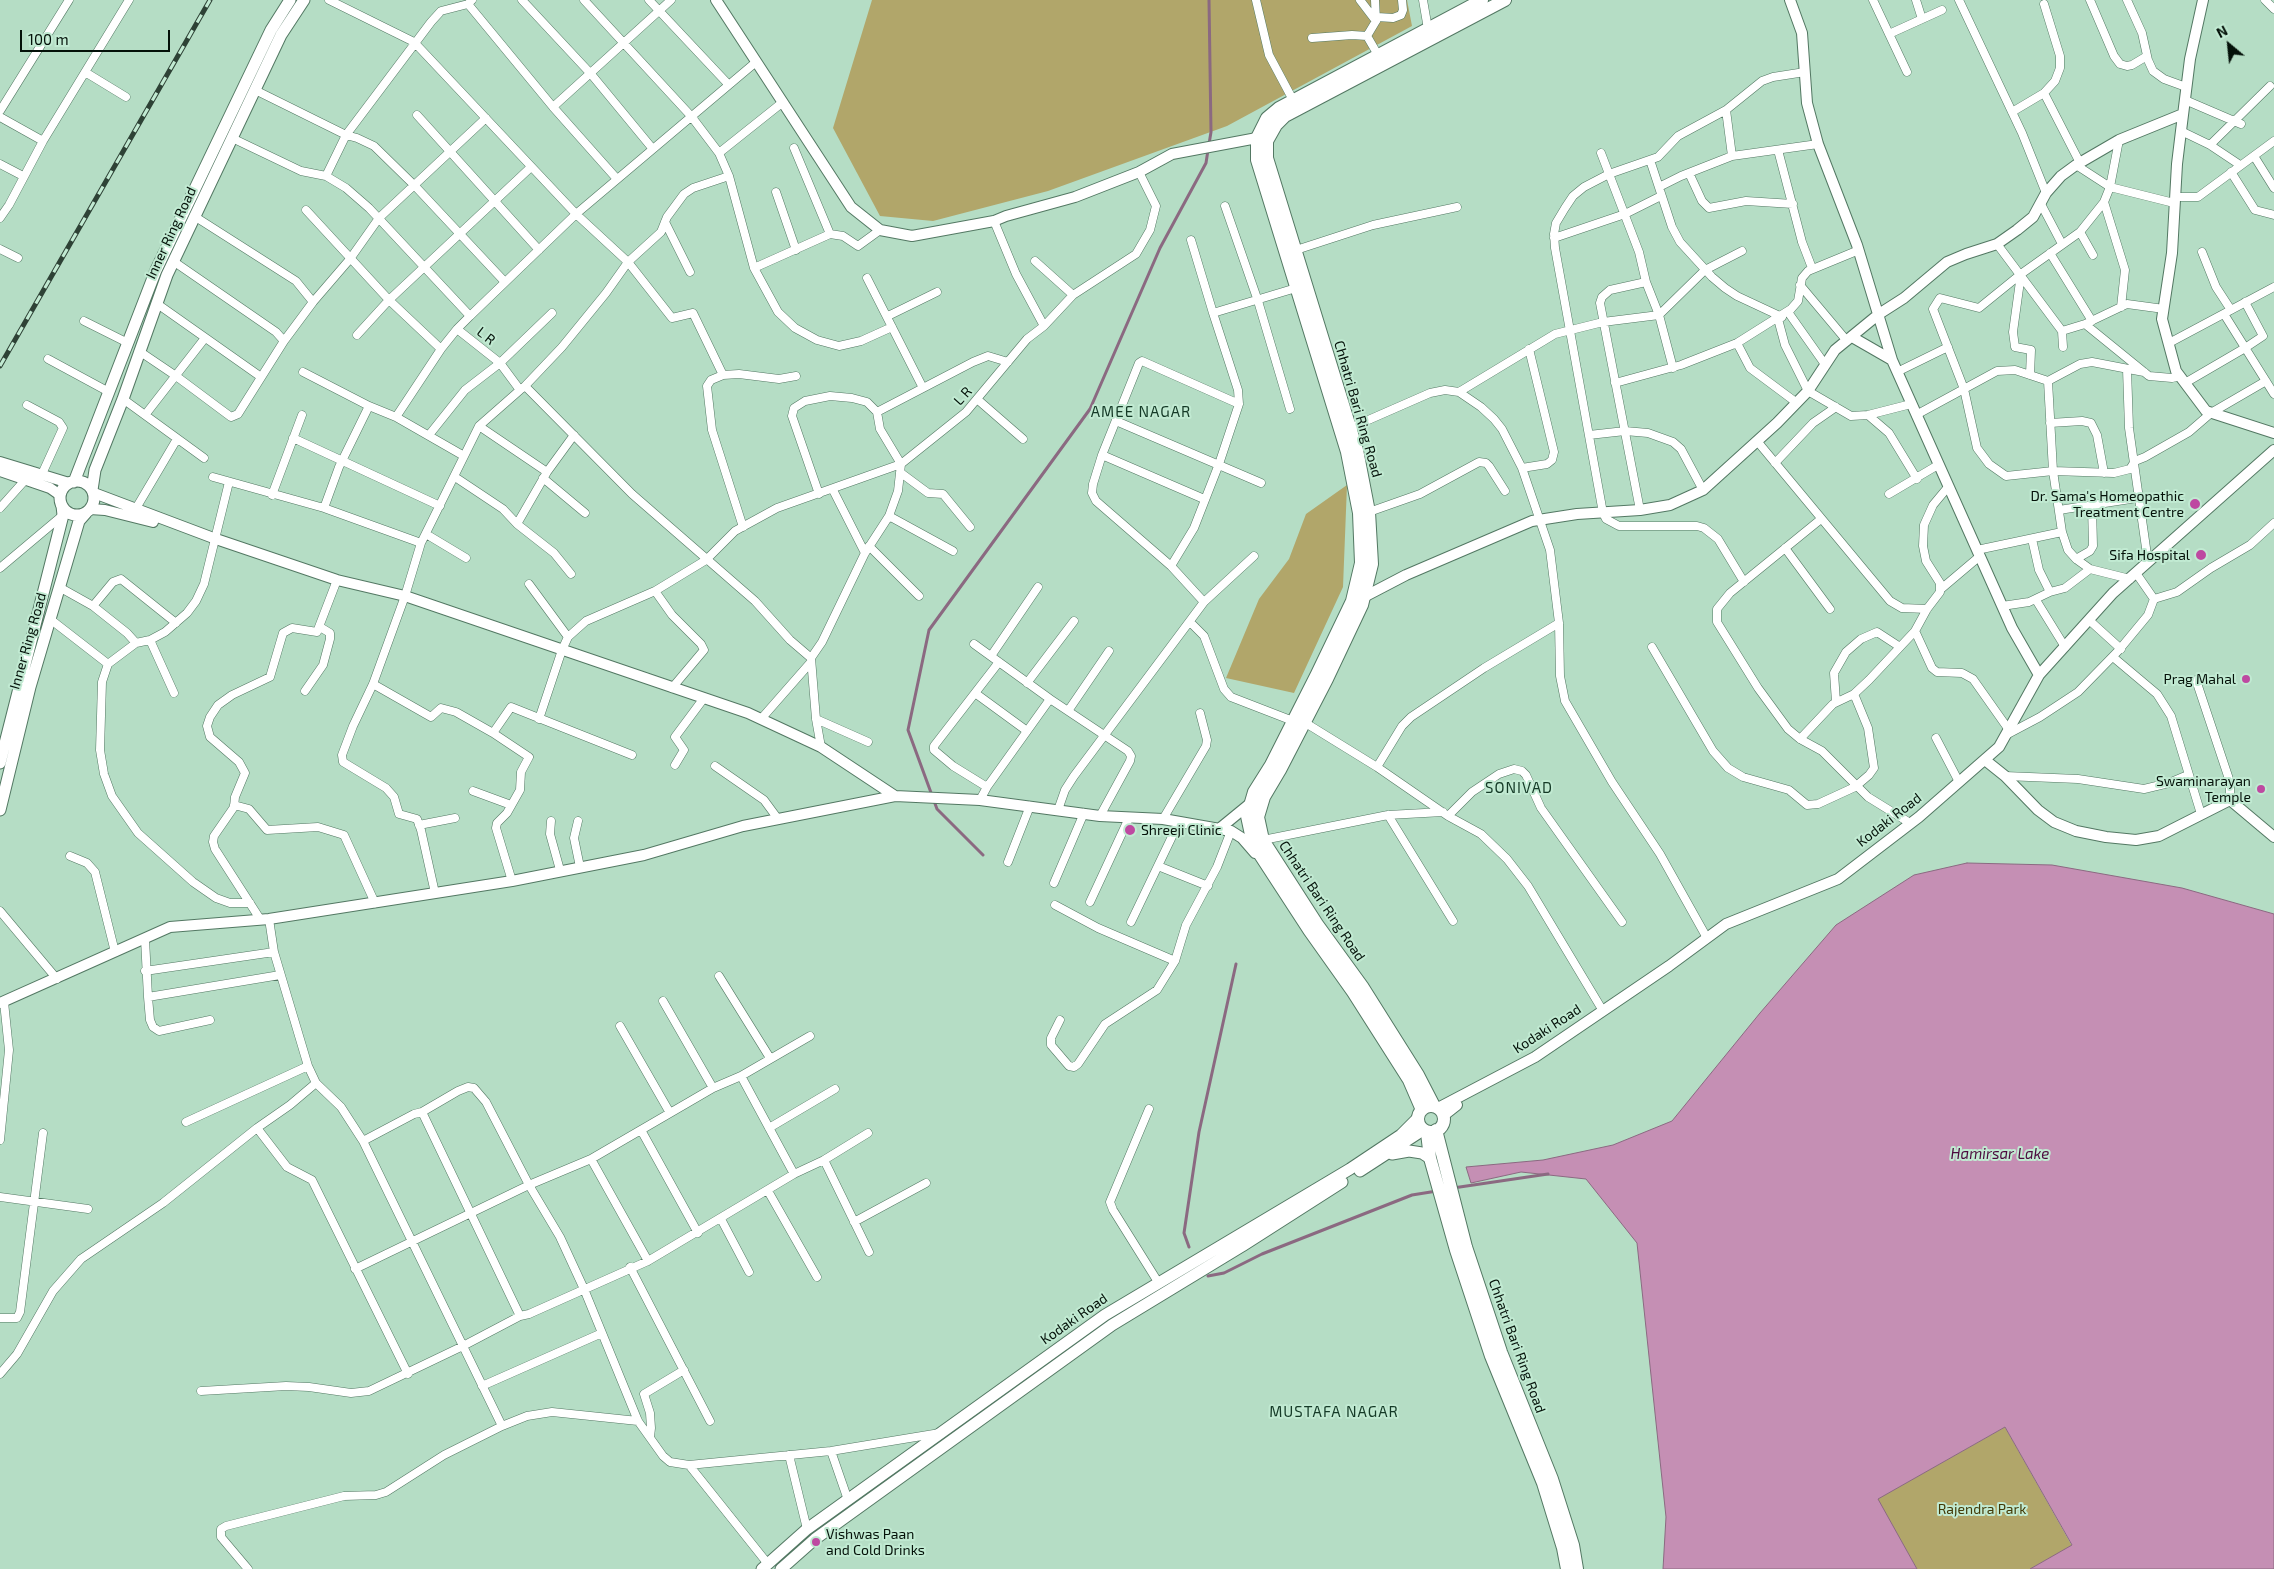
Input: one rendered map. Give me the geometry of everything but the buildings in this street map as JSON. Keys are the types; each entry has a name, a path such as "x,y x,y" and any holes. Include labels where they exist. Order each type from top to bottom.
{"main road":[{"name":"Inner Ring Road","path":"72,482 156,270 271,30 290,0"},
{"name":"Inner Ring Road","path":"93,492 95,470 123,399 156,303 174,261 281,35 304,0"},
{"name":"Chhatri Bari Ring Road","path":"1482,0 1279,108 1267,118 1257,138 1256,160 1347,452 1359,514 1361,563 1352,601 1264,796 1258,817 1263,840 1317,924 1362,986 1418,1075 1466,1247 1501,1352 1552,1479 1573,1545 1577,1569"},
{"name":"Chhatri Bari Ring Road","path":"1505,0 1285,116 1276,125 1267,141 1267,158 1357,450 1369,512 1372,564 1365,598 1299,722 1254,792 1247,816 1253,844 1353,992 1430,1119 1430,1158 1456,1250 1488,1347 1542,1483 1563,1548 1567,1569"},
{"path":"72,482 84,482 93,492 93,504 88,511 75,515 62,506 62,490 72,482"},
{"name":"Inner Ring Road","path":"0,763 62,506"},
{"name":"Inner Ring Road","path":"0,810 30,687 50,619 79,521 88,511"},
{"name":"Kodaki Road","path":"1384,1158 1430,1119"},
{"name":"Kodaki Road","path":"765,1566 807,1529 1105,1314 1350,1169 1401,1135 1430,1119"},
{"name":"Kodaki Road","path":"782,1569 815,1539 1112,1325 1384,1158 1400,1151 1409,1150 1422,1152 1430,1158"}],"street":[{"path":"0,111 69,0"},
{"path":"0,218 9,205 43,141 129,0"},
{"path":"330,0 414,42 576,214 628,262 672,318 693,313 723,375"},
{"path":"522,0 591,74 652,148"},
{"path":"584,0 691,116 719,153 729,176 754,268 778,312 795,328 817,340 839,346 861,341 892,327"},
{"path":"649,0 728,84"},
{"path":"554,107 671,0"},
{"path":"716,0 851,207 880,230 912,236 994,221 1075,197 1139,172 1172,154 1257,138"},
{"path":"1256,0 1269,55 1293,100"},
{"path":"1360,0 1377,19"},
{"path":"1367,36 1377,19 1375,0"},
{"path":"1377,19 1398,17 1403,10 1402,0"},
{"path":"1423,0 1428,29"},
{"path":"1790,0 1802,33 1807,102 1818,144 1859,250 1892,360 2012,628 2040,675"},
{"path":"1873,0 1907,72"},
{"path":"1916,0 1922,19"},
{"path":"1959,0 2012,112 2046,193"},
{"path":"2090,0 2114,56 2120,64 2132,65 2147,56"},
{"path":"2128,0 2142,33 2150,66 2157,75 2186,87"},
{"path":"2203,0 2186,87 2172,253 2162,319 2176,371 2206,411 2274,433"},
{"path":"2265,0 2274,9"},
{"path":"326,176 346,135 414,42 441,11 470,2 554,107 618,179"},
{"path":"2012,112 2044,93 2055,81 2060,68 2060,56 2044,4"},
{"path":"1889,34 1942,10"},
{"path":"1312,38 1352,35 1367,36"},
{"path":"1367,36 1378,55"},
{"path":"470,316 504,281 576,214 756,62"},
{"path":"85,72 126,97"},
{"path":"1744,582 1718,539 1704,528 1697,526 1620,526 1610,522 1603,513 1554,238 1556,223 1573,196 1584,187 1609,174 1650,160 1663,152 1678,136 1726,110 1762,81 1773,76 1806,72"},
{"path":"2210,145 2237,123 2270,86"},
{"path":"255,90 346,135 374,146 504,281"},
{"path":"2044,93 2078,164 2110,188 2175,200 2198,197 2274,141"},
{"path":"2185,100 2237,123"},
{"path":"719,153 783,102"},
{"path":"1726,110 1732,156"},
{"path":"1352,601 1365,598 1406,575 1539,519 1670,506 1704,490 1797,403 1808,391 1824,363 1835,350 1879,314 1904,298 1947,262 1997,244 2033,216 2046,193 2061,176 2078,164 2119,140 2183,114"},
{"path":"417,115 539,250"},
{"path":"0,117 43,141"},
{"path":"139,351 230,416 238,414 284,341 313,302 350,259 379,218 486,118"},
{"path":"2181,131 2210,145 2240,165"},
{"name":"L R","path":"232,138 301,171 326,176 346,188 379,218 423,268 470,316 458,330 500,363 523,388 574,435 632,494 755,601 811,660"},
{"path":"2119,140 2110,188 2104,202 2080,232 2021,274 1979,308 1940,298 1933,309 1964,389 1977,448 1989,464 2006,476 2053,471 2114,473 2130,469 2135,460 2145,457 2189,432 2211,413 2266,381"},
{"path":"1659,187 1688,173 1732,156 1818,144"},
{"path":"794,148 830,234"},
{"path":"1778,150 1802,242 1812,268"},
{"path":"1601,153 1638,252 1646,282 1659,315 1673,368"},
{"path":"2254,156 2274,188"},
{"path":"1650,160 1672,227 1680,242 1705,270 1737,296 1783,316 1824,363"},
{"path":"0,164 23,176"},
{"path":"357,335 389,300 531,167"},
{"name":"L R","path":"539,719 568,637 586,621 655,592 706,560 735,531 777,508 901,468 966,412 1027,339 1044,326 1073,295 1136,254 1150,230 1156,206 1139,172"},
{"path":"2231,172 2255,210 2274,215"},
{"path":"1688,173 1702,201 1709,208 1746,201 1792,204"},
{"path":"435,893 419,825 414,818 403,817 400,814 394,797 386,788 355,771 341,759 353,726 373,684 405,596 421,543 479,426 523,388 562,347 628,262 661,232 665,222 684,194 693,188 729,176"},
{"path":"776,192 796,250"},
{"path":"1554,238 1625,214 1661,196"},
{"path":"2104,202 2125,270 2121,307"},
{"path":"2041,204 2062,244"},
{"path":"1226,206 1258,301 1290,410"},
{"path":"1296,250 1373,225 1457,207"},
{"path":"306,210 389,300 441,349"},
{"path":"194,216 296,281 313,302"},
{"path":"994,221 1016,274 1044,326"},
{"path":"665,222 690,272"},
{"path":"754,268 830,234 843,236 858,246 880,230"},
{"path":"2080,232 2093,255"},
{"path":"1171,566 1194,528 1219,464 1238,404 1238,390 1191,240"},
{"path":"1997,244 2062,331 2063,347"},
{"path":"0,249 18,258"},
{"path":"1615,383 1673,368 1737,343 1783,316 1798,301 1800,285 1804,274 1812,268 1859,250"},
{"path":"1459,392 1555,334 1603,322 1659,315 1705,270 1742,251"},
{"path":"2202,252 2227,312 2274,394"},
{"path":"2050,253 2089,323 2149,376 2183,380 2246,348 2263,336 2245,302"},
{"path":"174,261 276,332 284,341"},
{"path":"1035,261 1073,295"},
{"path":"2021,274 2013,332 2015,348 2031,350 2030,375"},
{"path":"867,278 923,388"},
{"path":"1640,510 1600,303 1606,292 1619,287 1646,282"},
{"path":"1800,285 1849,339 1892,360"},
{"path":"2169,343 2274,287"},
{"path":"1213,313 1296,288"},
{"path":"888,316 937,292"},
{"path":"156,303 261,377"},
{"path":"2062,331 2089,323 2127,304 2164,309"},
{"path":"429,436 465,390 500,363 552,313"},
{"path":"1783,316 1785,345 1808,391 1851,416 1868,415 1911,404"},
{"path":"84,321 128,343"},
{"path":"396,417 441,349 458,330"},
{"path":"145,415 205,338"},
{"path":"1737,343 1750,368 1797,403"},
{"path":"1897,372 1948,347"},
{"path":"1522,468 1547,464 1554,457 1529,349"},
{"path":"877,412 988,356 1008,362"},
{"path":"48,358 109,392"},
{"path":"1204,602 1171,566 1096,501 1092,492 1092,484 1137,365 1142,361 1238,404"},
{"path":"1916,415 1997,371 2015,370 2048,381 2080,364 2092,362 2144,372"},
{"path":"2127,369 2129,428 2148,562"},
{"path":"303,372 369,406 396,417 464,456"},
{"path":"743,527 712,430 708,386 711,380 723,375 739,374 778,379 796,376"},
{"path":"2048,381 2053,471 2062,532 2068,550 2076,559 2090,568 2133,576 2154,599"},
{"path":"1350,428 1430,394 1445,390 1459,392 1494,418 1512,444 1550,550 1560,623 1560,676 1565,702 1602,765 1660,854 1706,938"},
{"path":"818,494 792,416 794,408 805,401 830,396 852,398 867,402 877,412 880,429 901,468 928,493 943,494 970,527"},
{"path":"123,399 204,458"},
{"path":"977,399 1023,439"},
{"path":"27,405 59,422 63,428 42,474"},
{"path":"324,508 342,459 369,406"},
{"path":"1775,463 1813,423 1836,407"},
{"path":"272,495 302,415"},
{"path":"1868,415 1889,433 1916,479"},
{"path":"1116,421 1261,483"},
{"path":"2050,423 2082,421 2090,423 2097,435 2104,472"},
{"path":"479,426 545,475 585,513"},
{"path":"1589,434 1625,431 1648,433 1673,442 1681,449 1704,490"},
{"path":"517,524 545,475 574,435"},
{"path":"136,510 177,438"},
{"path":"294,438 440,506"},
{"path":"1757,441 1890,602 1902,608 1927,609"},
{"name":"Kodaki Road","path":"1430,1119 1535,1057 1669,966 1726,924 1838,878 1910,823 1999,747 2040,675 2113,593 2274,450"},
{"path":"1102,455 1204,499"},
{"path":"0,462 72,482"},
{"path":"1369,512 1420,494 1479,462 1486,463 1489,466 1505,491"},
{"path":"1889,494 1938,465"},
{"path":"762,720 811,660 822,642 867,549 889,516 898,491 901,468"},
{"path":"0,471 50,488 62,506 0,568"},
{"path":"213,477 324,508 421,543"},
{"path":"455,477 493,501 517,524 554,553 571,574"},
{"path":"0,508 26,479"},
{"path":"230,482 211,537 204,584 196,602 176,623 150,640 136,643 108,664 102,682 100,750 104,774 112,796 138,832 193,882 216,898 230,903 250,903"},
{"path":"1941,589 1940,583 1926,561 1923,546 1924,525 1934,505 1948,487"},
{"path":"833,490 867,549 919,596"},
{"path":"93,492 136,510 337,580 405,596 704,698 762,720 821,747 895,796"},
{"path":"2059,510 2138,498"},
{"path":"2076,559 2090,551 2093,546 2092,506"},
{"path":"88,511 105,510 211,537"},
{"path":"889,516 952,551"},
{"path":"1821,519 1744,582 1721,604 1716,614 1717,622 1788,730 1800,740 1822,751 1868,797 1910,823"},
{"path":"2154,599 2177,592 2211,568 2250,545 2274,523"},
{"path":"1800,740 1824,712 1836,702 1854,694 1869,680 1915,631 1941,589 1978,553 2062,532"},
{"path":"426,534 466,558"},
{"path":"2032,539 2039,570 2050,592"},
{"path":"1785,548 1830,609"},
{"path":"1058,810 1065,790 1204,602 1254,556"},
{"path":"2002,606 2036,600 2050,592 2065,588 2090,568"},
{"path":"92,606 113,582 121,579 176,623"},
{"path":"337,580 317,632 292,628 283,633 270,677 232,695 218,705 210,717 207,726 210,737 238,762 245,773 234,805 214,836 213,842 215,849 250,903 265,919 308,1066 316,1083 341,1107 363,1141 502,1426"},
{"path":"529,584 568,637"},
{"path":"991,656 1038,587"},
{"path":"60,588 92,606 127,633 136,643"},
{"path":"655,592 672,616 701,644 704,650 672,688"},
{"path":"1915,631 1932,668 1937,672 1962,673 1973,679 2007,732 2040,718 2078,692 2121,649 2148,615 2154,599"},
{"path":"2036,600 2065,647"},
{"path":"50,619 108,664"},
{"path":"2089,620 2121,649"},
{"path":"1027,683 1074,621"},
{"path":"1190,622 1204,636 1224,688 1231,697 1299,722 1377,768 1445,814 1481,834 1507,859 1528,886 1603,1011"},
{"path":"1377,768 1402,726 1410,717 1484,668 1560,623"},
{"path":"305,691 324,665 330,640 330,633 320,628"},
{"path":"1836,702 1834,673 1846,652 1860,639 1877,632 1900,647"},
{"path":"150,640 174,693"},
{"path":"974,644 1050,700 1128,751 1131,756 1130,761 1100,816"},
{"path":"1652,647 1713,751 1728,768 1743,777 1789,790 1807,805 1818,804 1855,786 1872,771 1875,764 1866,722 1854,694"},
{"path":"1068,711 1109,651"},
{"path":"2113,657 2157,694 2171,716 2201,814"},
{"path":"811,660 816,719 821,747"},
{"path":"987,787 948,762 934,750 934,746 999,662"},
{"path":"2196,680 2230,782 2230,800 2274,837"},
{"path":"373,684 431,717 441,708 456,712 493,733 530,758 521,772 521,786 511,805 497,823 496,828 512,881"},
{"path":"974,694 1027,731"},
{"path":"675,765 684,750 675,737 704,698"},
{"path":"980,800 987,787 1050,700"},
{"path":"493,733 511,707 632,755"},
{"path":"1163,819 1206,746 1200,713"},
{"path":"816,719 868,742"},
{"path":"1936,738 1960,782"},
{"path":"1984,760 2006,776 2038,810 2054,822 2076,831 2106,837 2136,840 2159,836 2230,800"},
{"path":"715,766 764,800 778,819"},
{"path":"1263,840 1388,815 1445,814 1498,774 1514,769 1522,771 1526,775 1541,808 1622,922"},
{"path":"2006,776 2078,779 2144,789 2169,783 2188,775"},
{"path":"473,791 511,805"},
{"path":"0,1140 10,1050 2,1002 58,979 170,927 265,919 512,881 560,870 644,855 743,826 895,796 980,800 1100,816 1163,819 1231,831 1242,838 1273,875"},
{"path":"1219,829 1252,802"},
{"path":"234,805 249,809 267,830 318,827 344,834 375,903"},
{"path":"1008,862 1030,806"},
{"path":"1054,883 1084,813"},
{"path":"1388,815 1453,921"},
{"path":"419,825 455,818"},
{"path":"1090,902 1129,818"},
{"path":"551,821 550,834 560,870"},
{"path":"578,821 574,831 574,838 580,867"},
{"path":"1131,922 1179,822"},
{"path":"1060,1020 1051,1038 1051,1045 1069,1066 1074,1067 1106,1024 1157,990 1175,961 1186,925 1208,886 1231,831"},
{"path":"70,856 87,863 95,872 115,952"},
{"path":"1158,866 1208,886"},
{"path":"1055,905 1098,928 1175,961"},
{"path":"0,910 58,979"},
{"path":"145,939 145,971 150,1020 153,1027 159,1031 210,1020"},
{"path":"145,971 274,952"},
{"path":"148,997 280,975"},
{"path":"719,976 770,1058"},
{"path":"664,1001 713,1088"},
{"path":"620,1026 670,1113"},
{"path":"355,1269 529,1185 591,1159 713,1088 741,1076 810,1036"},
{"path":"186,1122 308,1066"},
{"path":"741,1076 794,1174"},
{"path":"0,1374 17,1354 53,1291 81,1259 163,1203 316,1083"},
{"path":"363,1141 414,1114 422,1112 458,1091 468,1087 474,1088 486,1102 529,1185 560,1237 584,1288 638,1421 663,1456 670,1462 689,1465 831,1451 942,1432"},
{"path":"769,1128 835,1088"},
{"path":"1149,1109 1110,1202 1113,1210 1158,1282"},
{"path":"422,1112 520,1316"},
{"path":"257,1128 287,1166 312,1180 408,1374"},
{"path":"641,1130 698,1233"},
{"path":"0,1318 17,1318 20,1312 43,1133"},
{"path":"202,1391 308,1387 351,1393 369,1391 408,1374 520,1316 530,1314 630,1267 648,1261 698,1233 794,1174 824,1160 868,1133"},
{"path":"591,1159 648,1261"},
{"path":"824,1160 869,1252"},
{"path":"854,1222 926,1183"},
{"path":"768,1191 817,1277"},
{"path":"0,1197 88,1209"},
{"path":"721,1219 749,1272"},
{"path":"630,1267 710,1421"},
{"path":"482,1386 602,1333"},
{"path":"650,1437 652,1428 650,1413 644,1394 684,1370"},
{"path":"248,1569 221,1537 220,1529 344,1496 376,1495 386,1492 444,1455 502,1426 527,1416 552,1412 638,1421"},
{"path":"831,1451 848,1500"},
{"path":"790,1455 807,1529"},
{"path":"689,1465 765,1566"}],"green space":[{"path":"872,0 1407,0 1412,26 1227,126 1048,191 933,221 880,216 833,128"},
{"path":"1347,485 1343,587 1294,693 1226,678 1259,599 1289,559 1306,514"},
{"name":"Rajendra Park","path":"2005,1427 2072,1546 2030,1569 1917,1569 1877,1499"}],"water":[{"name":"Hamirsar Lake","path":"1967,863 2052,865 2182,888 2274,914 2274,1569 2030,1569 2072,1545 2005,1427 1878,1499 1917,1569 1663,1569 1666,1517 1637,1243 1586,1179 1521,1172 1471,1183 1466,1167 1543,1160 1613,1145 1672,1121 1760,1013 1836,925 1914,875"}],"waterway":[{"path":"1209,0 1211,132 1209,144"},
{"path":"983,855 937,809 908,730 929,630 1090,409 1160,248 1206,163 1208,150"},
{"path":"1189,1247 1184,1233 1199,1132 1236,964"},
{"path":"1453,1188 1548,1174"},
{"path":"1208,1276 1224,1273 1262,1254 1412,1195 1437,1191"}],"railway":[{"path":"0,366 210,0"}],"place":[{"name":"Dr. Sama's Homeopathic Treatment Centre","path":"2195,504"},
{"name":"Sifa Hospital","path":"2201,555"},
{"name":"Prag Mahal","path":"2246,679"},
{"name":"Swaminarayan Temple","path":"2261,789"},
{"name":"Shreeji Clinic","path":"1130,830"},
{"name":"Vishwas Paan and Cold Drinks","path":"816,1542"}],"district":[{"name":"AMEE NAGAR","path":"1141,412"},
{"name":"SONIVAD","path":"1519,788"},
{"name":"MUSTAFA NAGAR","path":"1334,1412"}]}
